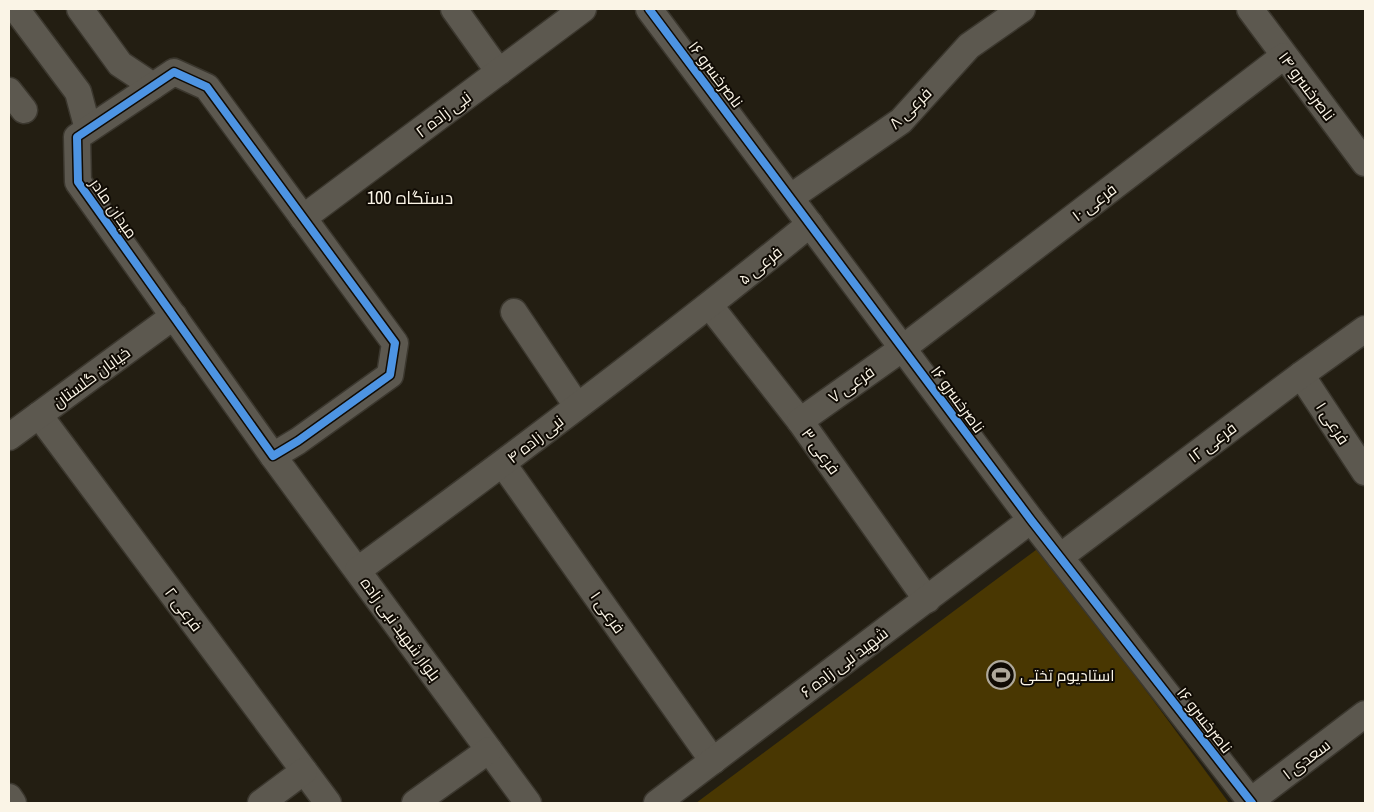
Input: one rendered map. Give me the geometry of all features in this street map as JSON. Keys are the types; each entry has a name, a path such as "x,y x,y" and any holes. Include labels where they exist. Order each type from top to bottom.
{"street":[{"path":"16,9 78,92 88,129"},
{"path":"80,9 120,64 153,86"},
{"path":"454,9 499,72"},
{"name":"نبی زاده ۲","path":"303,218 583,9"},
{"name":"ناصرخسرو ۱۶","path":"649,9 1031,520 1250,803"},
{"name":"فرعی ۸","path":"790,198 901,121 969,46 1022,9"},
{"name":"ناصرخسرو ۱۴","path":"1250,9 1365,163"},
{"name":"فرعی ۱۰","path":"903,348 1284,56"},
{"name":"میدان مادر","path":"174,72 207,87 395,344 390,375 298,441 273,456 78,182 77,137 153,86 174,72"},
{"name":"فرعی ۵","path":"710,306 810,224"},
{"name":"نبی زاده ۴","path":"358,570 503,464 710,306"},
{"name":"فرعی ۳","path":"710,306 800,421 927,600"},
{"path":"514,312 577,406"},
{"name":"خیابان گلستان","path":"9,437 174,316"},
{"name":"فرعی ۱۲","path":"1060,556 1365,329"},
{"name":"فرعی ۷","path":"800,421 903,348"},
{"name":"فرعی ۱","path":"1301,375 1365,472"},
{"name":"فرعی ۲","path":"39,415 328,803"},
{"name":"بلوار شهید نبی زاده","path":"273,456 528,803"},
{"name":"فرعی ۱","path":"503,464 713,760"},
{"name":"شهید نبی زاده ۶","path":"657,803 1031,520"},
{"name":"سعدی ۱","path":"1250,803 1365,714"},
{"path":"414,803 489,750"},
{"path":"261,803 304,771"},
{"path":"9,797 13,803"}],"shaded area":[{"name":"استادیوم تختی","path":"1040,547 1229,803 696,803"}],"cycle path":[{"path":"649,9 1031,520 1252,803"},
{"path":"174,72 207,87 395,343 390,375 298,441 273,456 78,182 77,137 174,72"}],"place":[{"name":"استادیوم تختی","path":"1001,675"}],"district":[{"name":"100 دستگاه","path":"410,198"}]}
